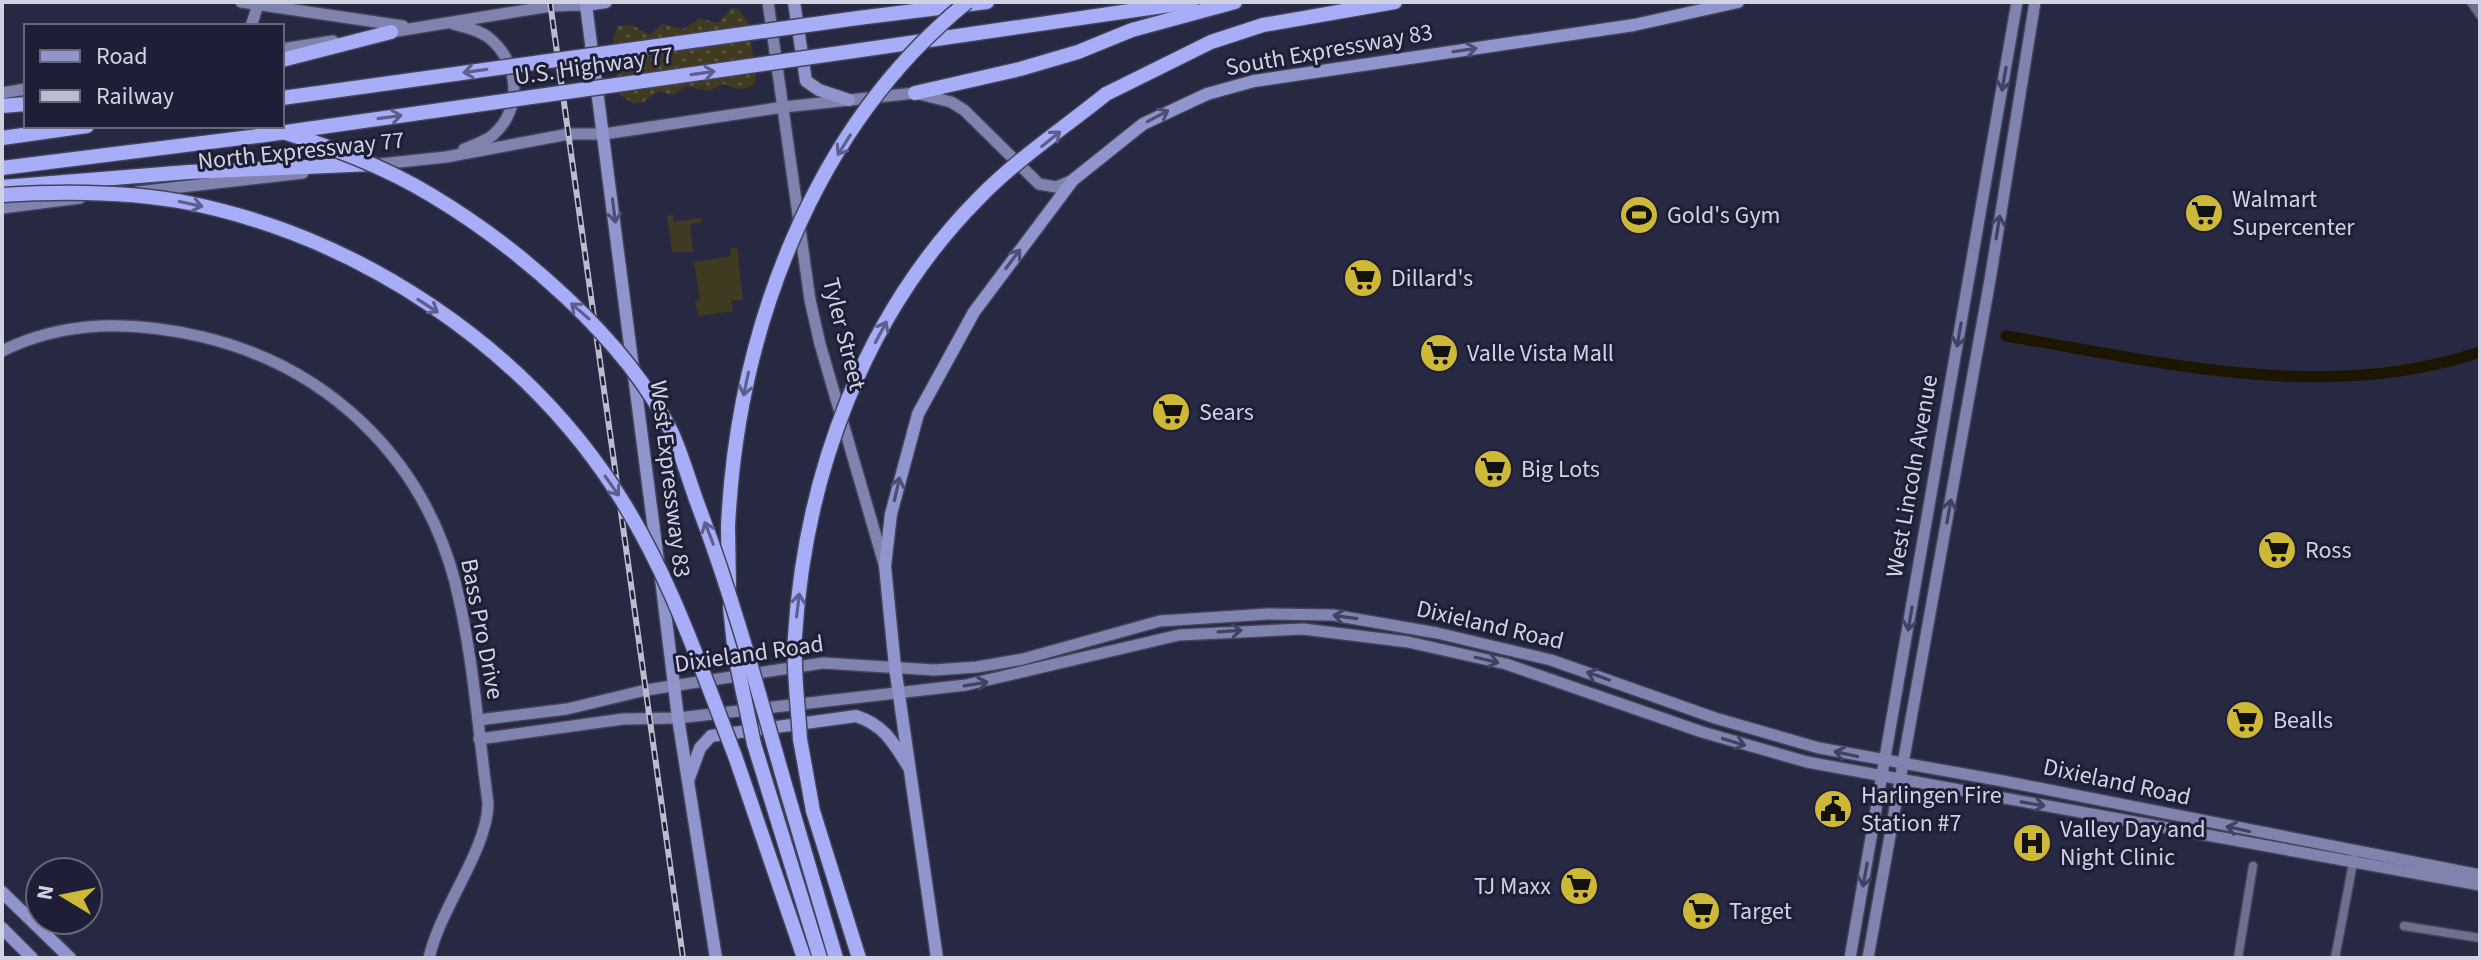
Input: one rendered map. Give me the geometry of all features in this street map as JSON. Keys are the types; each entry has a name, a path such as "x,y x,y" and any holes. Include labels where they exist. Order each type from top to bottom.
{"highway":[{"path":"820,958 754,744 731,624 728,527 737,432 757,338 791,245 838,155 908,59 967,2"},
{"name":"U.S. Highway 77","path":"284,98 987,2"},
{"name":"U.S. Highway 77","path":"284,128 1191,2"},
{"path":"915,93 1020,69 1078,52 1132,30 1235,2"},
{"path":"859,958 813,811 800,739 794,638 807,533 829,447 863,366 906,288 980,196 1106,94 1211,42 1263,25 1395,2"},
{"path":"284,59 391,32"},
{"path":"2,106 24,104"},
{"path":"2,138 31,128"},
{"path":"2,138 73,128"},
{"name":"U.S. Highway 77","path":"2,168 282,128"},
{"path":"260,131 355,158 429,194 484,231 549,285 591,322 622,356 670,430 714,546 836,958"},
{"path":"2,187 188,172 386,164"},
{"path":"2,195 66,191 109,194 188,203 265,224 329,249 390,281 466,330 547,401 615,490 655,557 735,756 804,958"}],"main road":[{"path":"241,2 415,28"},
{"path":"284,49 551,6 606,2"},
{"name":"Tyler Street","path":"768,2 808,289 820,344 885,566"},
{"path":"794,2 806,81 819,90 849,100"},
{"name":"South Expressway 83","path":"885,566 891,514 902,467 918,414 934,379 974,312 1073,180 1143,124 1207,94 1254,81 1634,25 1738,2"},
{"name":"West Lincoln Avenue","path":"1850,958 2017,2"},
{"name":"West Lincoln Avenue","path":"1868,958 2035,2"},
{"name":"West Expressway 83","path":"586,3 678,718 716,958"},
{"path":"252,24 258,5"},
{"path":"446,157 491,137 513,108 514,79 502,50 486,35 450,23"},
{"path":"2,93 24,89"},
{"path":"604,134 784,107 915,93 951,102 964,110 1039,184 1056,187 1073,180"},
{"name":"North Expressway 77","path":"2,208 446,157 569,134 604,134"},
{"name":"Bass Pro Drive","path":"2,351 25,339 71,328 126,324 235,345 267,356 334,397 368,428 403,469 442,544 459,605 488,803 487,825 436,931 429,958"},
{"path":"885,566 895,667 937,958"},
{"name":"Dixieland Road","path":"478,720 567,709 646,690 823,663 934,670 977,667 1023,659 1160,621 1268,614 1339,616 1437,633 1551,660 1742,727 1885,762 2003,781 2480,885"},
{"name":"Dixieland Road","path":"479,739 623,719 678,718 993,681 1109,649 1179,635 1303,629 1408,642 1506,664 1759,749 1882,778 2354,858 2480,875"},
{"path":"688,782 700,748 711,736 856,716 873,721 888,734 911,773"},
{"path":"2,892 70,958"},
{"path":"2,928 32,958"}],"street":[{"path":"2471,2 2480,15"},
{"path":"2335,958 2354,858"},
{"path":"2238,958 2253,866"},
{"path":"2404,926 2480,938"}],"shaded area":[{"path":"732,8 738,9 748,22 755,83 743,89 723,84 709,91 686,86 674,95 658,91 644,102 634,104 620,95 613,38 618,26 632,25 650,35 662,24 683,29 700,18 717,23"},
{"path":"673,215 674,222 701,218 702,223 690,224 693,252 672,252 667,216"},
{"path":"737,247 743,300 731,301 733,311 698,316 695,301 700,300 694,262 731,256 730,249"}],"waterway":[{"path":"2006,336 2183,366 2303,377 2363,375 2422,367 2480,352"}],"railway":[{"path":"550,2 683,958"}],"place":[{"name":"Walmart Supercenter","path":"2204,213"},
{"name":"Gold's Gym","path":"1639,215"},
{"name":"Dillard's","path":"1363,278"},
{"name":"Valle Vista Mall","path":"1439,353"},
{"name":"Sears","path":"1171,412"},
{"name":"Big Lots","path":"1493,469"},
{"name":"Ross","path":"2277,550"},
{"name":"Bealls","path":"2245,720"},
{"name":"Harlingen Fire Station #7","path":"1833,809"},
{"name":"Valley Day and Night Clinic","path":"2032,843"},
{"name":"TJ Maxx","path":"1579,886"},
{"name":"Target","path":"1701,911"}]}
